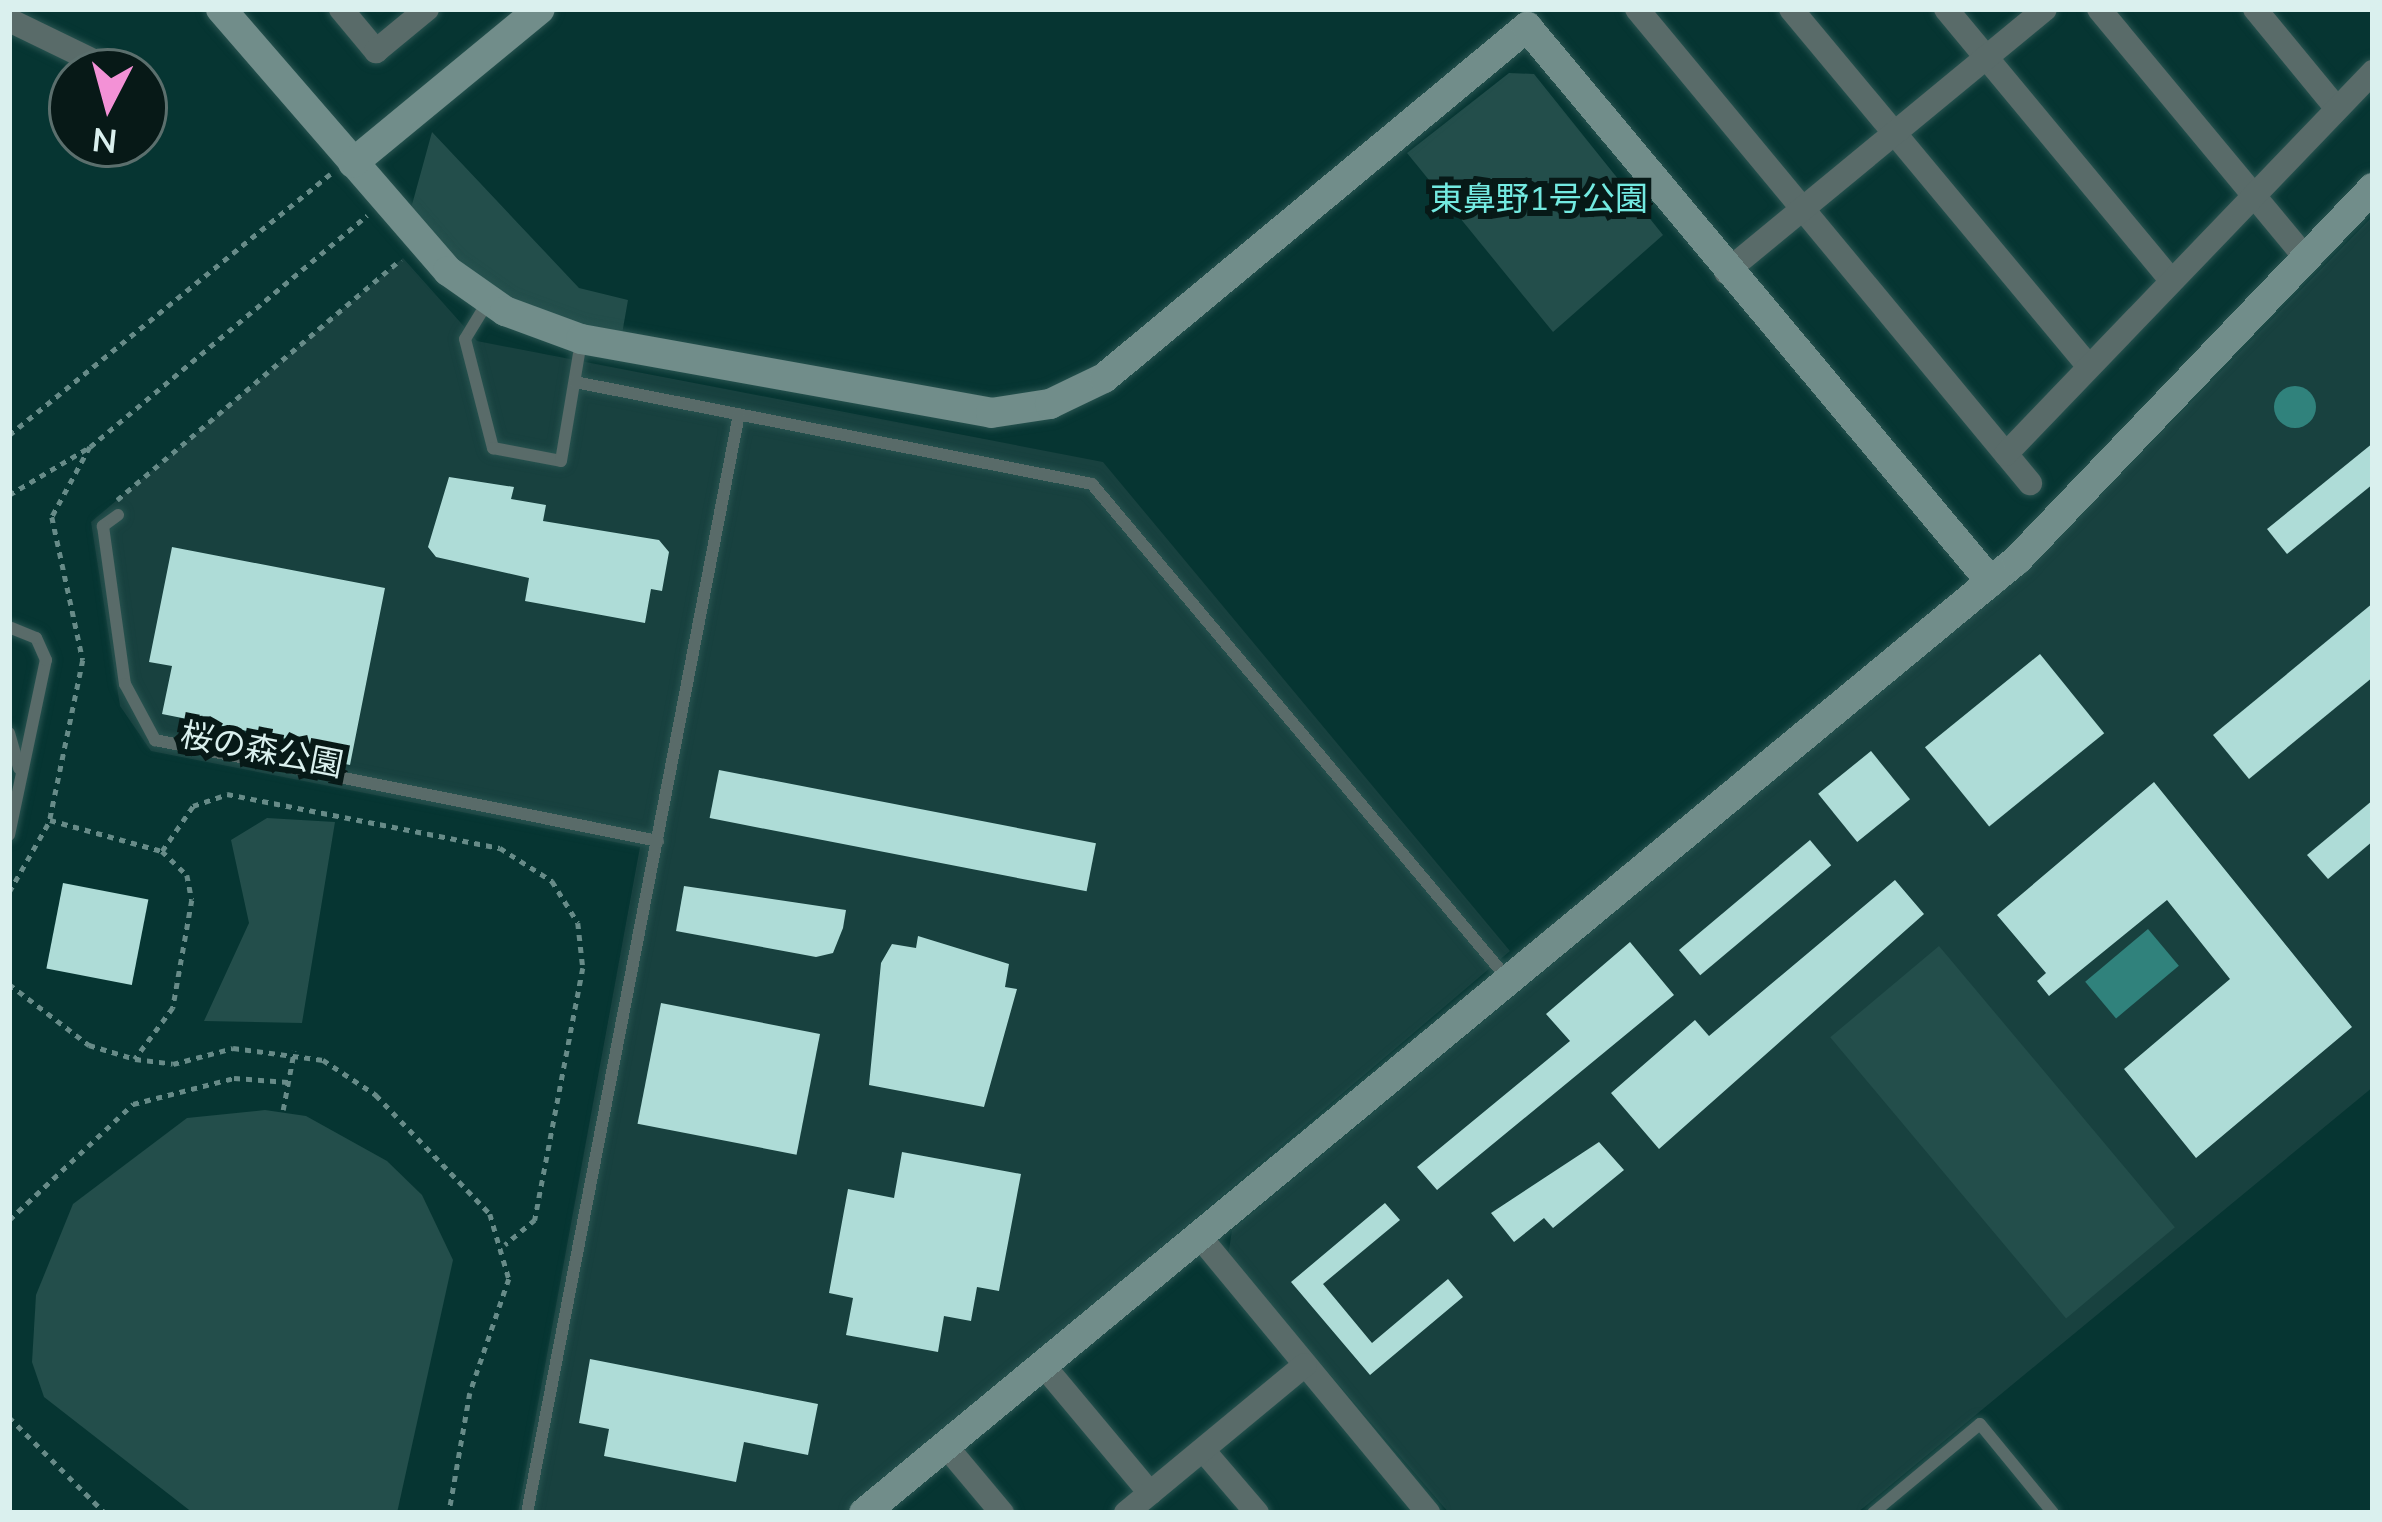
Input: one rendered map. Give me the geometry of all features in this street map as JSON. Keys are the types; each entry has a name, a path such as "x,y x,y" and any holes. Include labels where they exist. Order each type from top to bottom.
{"street":[{"path":"221,9 347,174 488,302 581,339 967,412 1049,404 1104,378 1519,18 1726,272 1990,582"},
{"path":"341,9 376,51 427,9"},
{"path":"347,174 540,9"},
{"path":"1636,9 2030,483"},
{"path":"1791,9 2088,365"},
{"path":"1946,9 2170,280"},
{"path":"1726,272 2044,9"},
{"path":"2099,9 2304,256"},
{"path":"2254,9 2337,109"},
{"path":"9,20 67,48"},
{"path":"2006,454 2373,72"},
{"path":"865,1513 1990,582 2373,188"},
{"path":"1200,1237 1428,1513"},
{"path":"1043,1365 1150,1493"},
{"path":"1126,1513 1305,1365"},
{"path":"945,1445 1002,1513"},
{"path":"1203,1450 1257,1513"}],"lane":[{"path":"488,302 466,339 493,448 561,461 581,339"},
{"path":"575,382 1092,484 1507,978"},
{"path":"527,1513 739,414"},
{"path":"113,511 103,526 125,684 154,740 658,842"},
{"path":"9,835 46,660 36,638 11,628"},
{"path":"9,733 20,751 16,800"},
{"path":"1873,1513 1980,1424 2053,1513"}],"path":[{"path":"9,435 330,174 347,174"},
{"path":"359,205 375,224"},
{"path":"9,495 91,447 369,213"},
{"path":"113,511 403,258 393,246"},
{"path":"9,892 50,820 83,660 52,517 91,447"},
{"path":"162,851 193,806 227,794 500,848 552,881 578,923 584,968 535,1220 505,1245"},
{"path":"50,820 162,851 188,875 192,900 173,1008 135,1059"},
{"path":"9,984 88,1045 135,1059 294,1052 376,1095 481,1204 505,1245 508,1279 470,1393 448,1513"},
{"path":"283,1110 294,1052"},
{"path":"9,1220 134,1104 234,1078 288,1082"},
{"path":"9,1253 9,1268"},
{"path":"9,1417 101,1512"}],"shaded area":[{"path":"2373,216 2373,1087 1857,1513 1449,1513 1228,1256 1232,1230 2024,573"},
{"path":"403,258 477,341 1103,462 1510,951 849,1513 518,1513 640,847 151,751 120,706 91,522"},
{"path":"2295,386 2310,392 2316,407 2310,422 2295,428 2280,422 2274,407 2280,392"},
{"path":"2148,929 2179,966 2116,1018 2085,982"}],"green space":[{"name":"東鼻野1号公園","path":"1509,73 1534,74 1663,235 1553,332 1407,153"},
{"path":"432,132 579,288 628,300 622,334 550,320 472,276 410,212"},
{"path":"267,818 335,822 302,1023 204,1021 249,923 231,840"},
{"path":"1939,946 2175,1227 2066,1318 1830,1037"},
{"path":"265,1110 306,1116 387,1161 422,1195 453,1260 397,1513 193,1513 44,1397 32,1362 36,1295 73,1204 187,1118"}],"building":[{"path":"2373,443 2373,484 2287,554 2267,529"},
{"path":"449,477 514,487 511,499 546,505 543,521 659,540 669,552 662,591 651,589 645,623 525,601 529,578 436,557 428,547"},
{"path":"172,547 385,588 350,765 290,753 292,740 162,714 172,666 149,662"},
{"path":"2373,603 2373,677 2249,779 2213,735"},
{"path":"2040,654 2104,733 1989,826 1925,747"},
{"path":"1871,751 1910,799 1857,842 1818,794"},
{"path":"719,770 1096,843 1087,891 710,818"},
{"path":"2154,782 2352,1027 2196,1158 2124,1069 2230,979 2167,900 2049,996 2037,981 2046,973 1997,915"},
{"path":"2373,800 2373,841 2328,879 2307,855"},
{"path":"1810,840 1831,865 1700,975 1679,950"},
{"path":"1895,880 1924,914 1659,1149 1611,1093 1695,1020 1709,1036"},
{"path":"63,883 148,900 132,985 46,968"},
{"path":"684,886 846,910 843,928 833,953 816,957 676,931"},
{"path":"918,936 1009,964 1005,987 1017,989 984,1107 869,1085 881,963 892,944 916,948"},
{"path":"1630,942 1674,995 1437,1190 1417,1167 1570,1041 1546,1014"},
{"path":"661,1003 820,1034 797,1155 638,1124"},
{"path":"1599,1142 1624,1170 1553,1228 1544,1218 1514,1242 1491,1213"},
{"path":"902,1152 1021,1174 999,1291 977,1287 971,1321 944,1316 938,1352 846,1335 853,1298 829,1293 848,1189 894,1198"},
{"path":"1385,1203 1400,1220 1323,1284 1372,1343 1448,1279 1463,1297 1370,1375 1291,1282"},
{"path":"590,1359 818,1404 808,1455 744,1442 736,1482 604,1456 609,1429 579,1423"}]}
